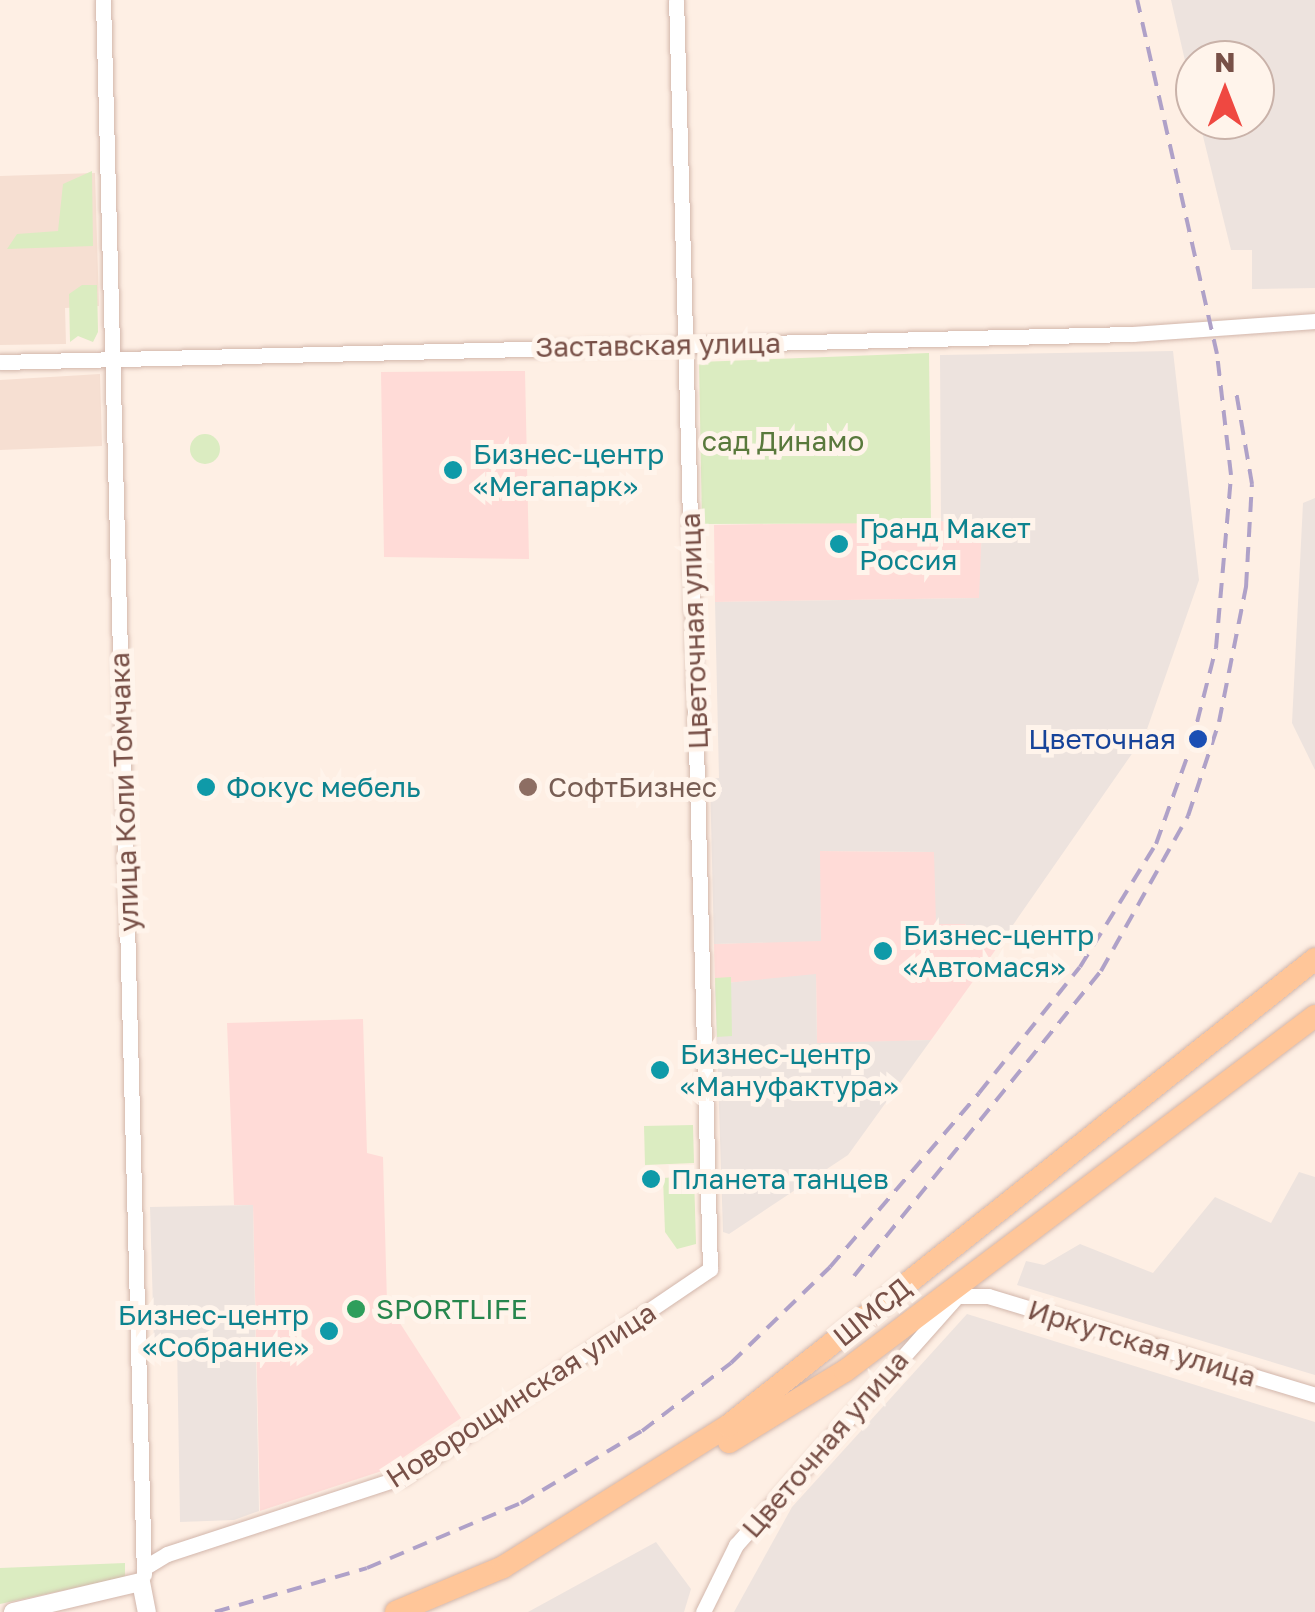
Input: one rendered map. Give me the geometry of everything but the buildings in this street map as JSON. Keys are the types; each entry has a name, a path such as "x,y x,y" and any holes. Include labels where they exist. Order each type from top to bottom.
{"main road":[{"name":"ШМСД","path":"396,1612 503,1567 728,1426 1315,960"},
{"name":"ШМСД","path":"414,1612 509,1572 845,1371 1315,1016"}],"street":[{"name":"улица Коли Томчака","path":"103,0 144,1574"},
{"name":"Цветочная улица","path":"676,0 712,1262"},
{"name":"Заставская улица","path":"0,362 686,342 1132,334 1315,321"},
{"name":"Новорощинская улица","path":"144,1574 167,1554 402,1478 705,1274 712,1262"},
{"name":"Цветочная улица","path":"703,1612 736,1545 944,1308 969,1293"},
{"name":"Иркутская улица","path":"969,1293 1315,1395"},
{"path":"14,1612 144,1574 147,1612"}],"shaded area":[{"path":"1171,0 1315,0 1315,288 1252,289 1252,250 1231,250 1204,140 1275,140 1275,40 1180,40"},
{"path":"95,173 99,306 65,308 66,344 0,345 0,176"},
{"path":"1173,351 1199,580 1145,735 999,945 965,924 936,924 934,852 820,851 821,941 714,944 710,779 719,778 715,602 979,598 982,527 941,521 940,355"},
{"name":"Бизнес-центр «Мегапарк»","path":"525,371 529,559 384,557 381,372"},
{"path":"100,374 102,446 0,450 0,380"},
{"path":"1315,498 1315,770 1292,723 1303,503"},
{"path":"941,521 982,527 980,598 715,602 714,525"},
{"path":"819,851 934,852 965,924 999,945 931,1040 817,1044 816,975 715,984 714,944 821,940"},
{"path":"816,974 817,1043 931,1040 848,1155 729,1234 723,1232 715,984"},
{"path":"363,1019 367,1153 383,1157 387,1303 461,1418 385,1470 260,1511 253,1205 234,1205 227,1023"},
{"path":"1299,1172 1315,1177 1315,1375 1017,1285 1026,1261 1044,1265 1080,1244 1153,1273 1215,1197 1271,1223"},
{"path":"253,1205 259,1511 234,1520 180,1522 177,1343 154,1343 150,1207"},
{"path":"967,1314 1315,1422 1315,1612 734,1612 792,1507"},
{"path":"656,1542 691,1589 684,1612 528,1612"}],"green space":[{"path":"92,171 93,246 7,249 17,234 58,231 63,184"},
{"path":"82,285 97,285 98,332 93,342 78,336 70,342 69,294"},
{"name":"сад Динамо","path":"929,353 931,523 702,524 699,362"},
{"path":"205,434 219,443 220,449 211,463 205,464 191,455 190,449 199,435"},
{"path":"731,977 732,1036 717,1037 715,978"},
{"path":"693,1125 694,1163 645,1165 644,1126"},
{"path":"694,1176 696,1244 677,1249 665,1232 663,1178"},
{"path":"125,1563 125,1577 0,1604 0,1568"}],"railway":[{"path":"215,1612 367,1568 521,1503 642,1431 731,1363 830,1267 979,1093 1080,967 1156,844 1191,746 1216,648 1231,475 1217,354 1137,0"},
{"path":"854,1276 1101,971 1188,816 1219,722 1246,587 1252,484 1236,391"}],"place":[{"name":"Бизнес-центр «Мегапарк»","path":"453,470"},
{"name":"Гранд Макет Россия","path":"839,544"},
{"name":"Цветочная","path":"1198,739"},
{"name":"Фокус мебель","path":"206,787"},
{"name":"СофтБизнес","path":"528,787"},
{"name":"Бизнес-центр «Автомася»","path":"883,951"},
{"name":"Бизнес-центр «Мануфактура»","path":"660,1070"},
{"name":"Планета танцев","path":"651,1179"},
{"name":"SPORTLIFE","path":"356,1309"},
{"name":"Бизнес-центр «Собрание»","path":"329,1331"}]}
